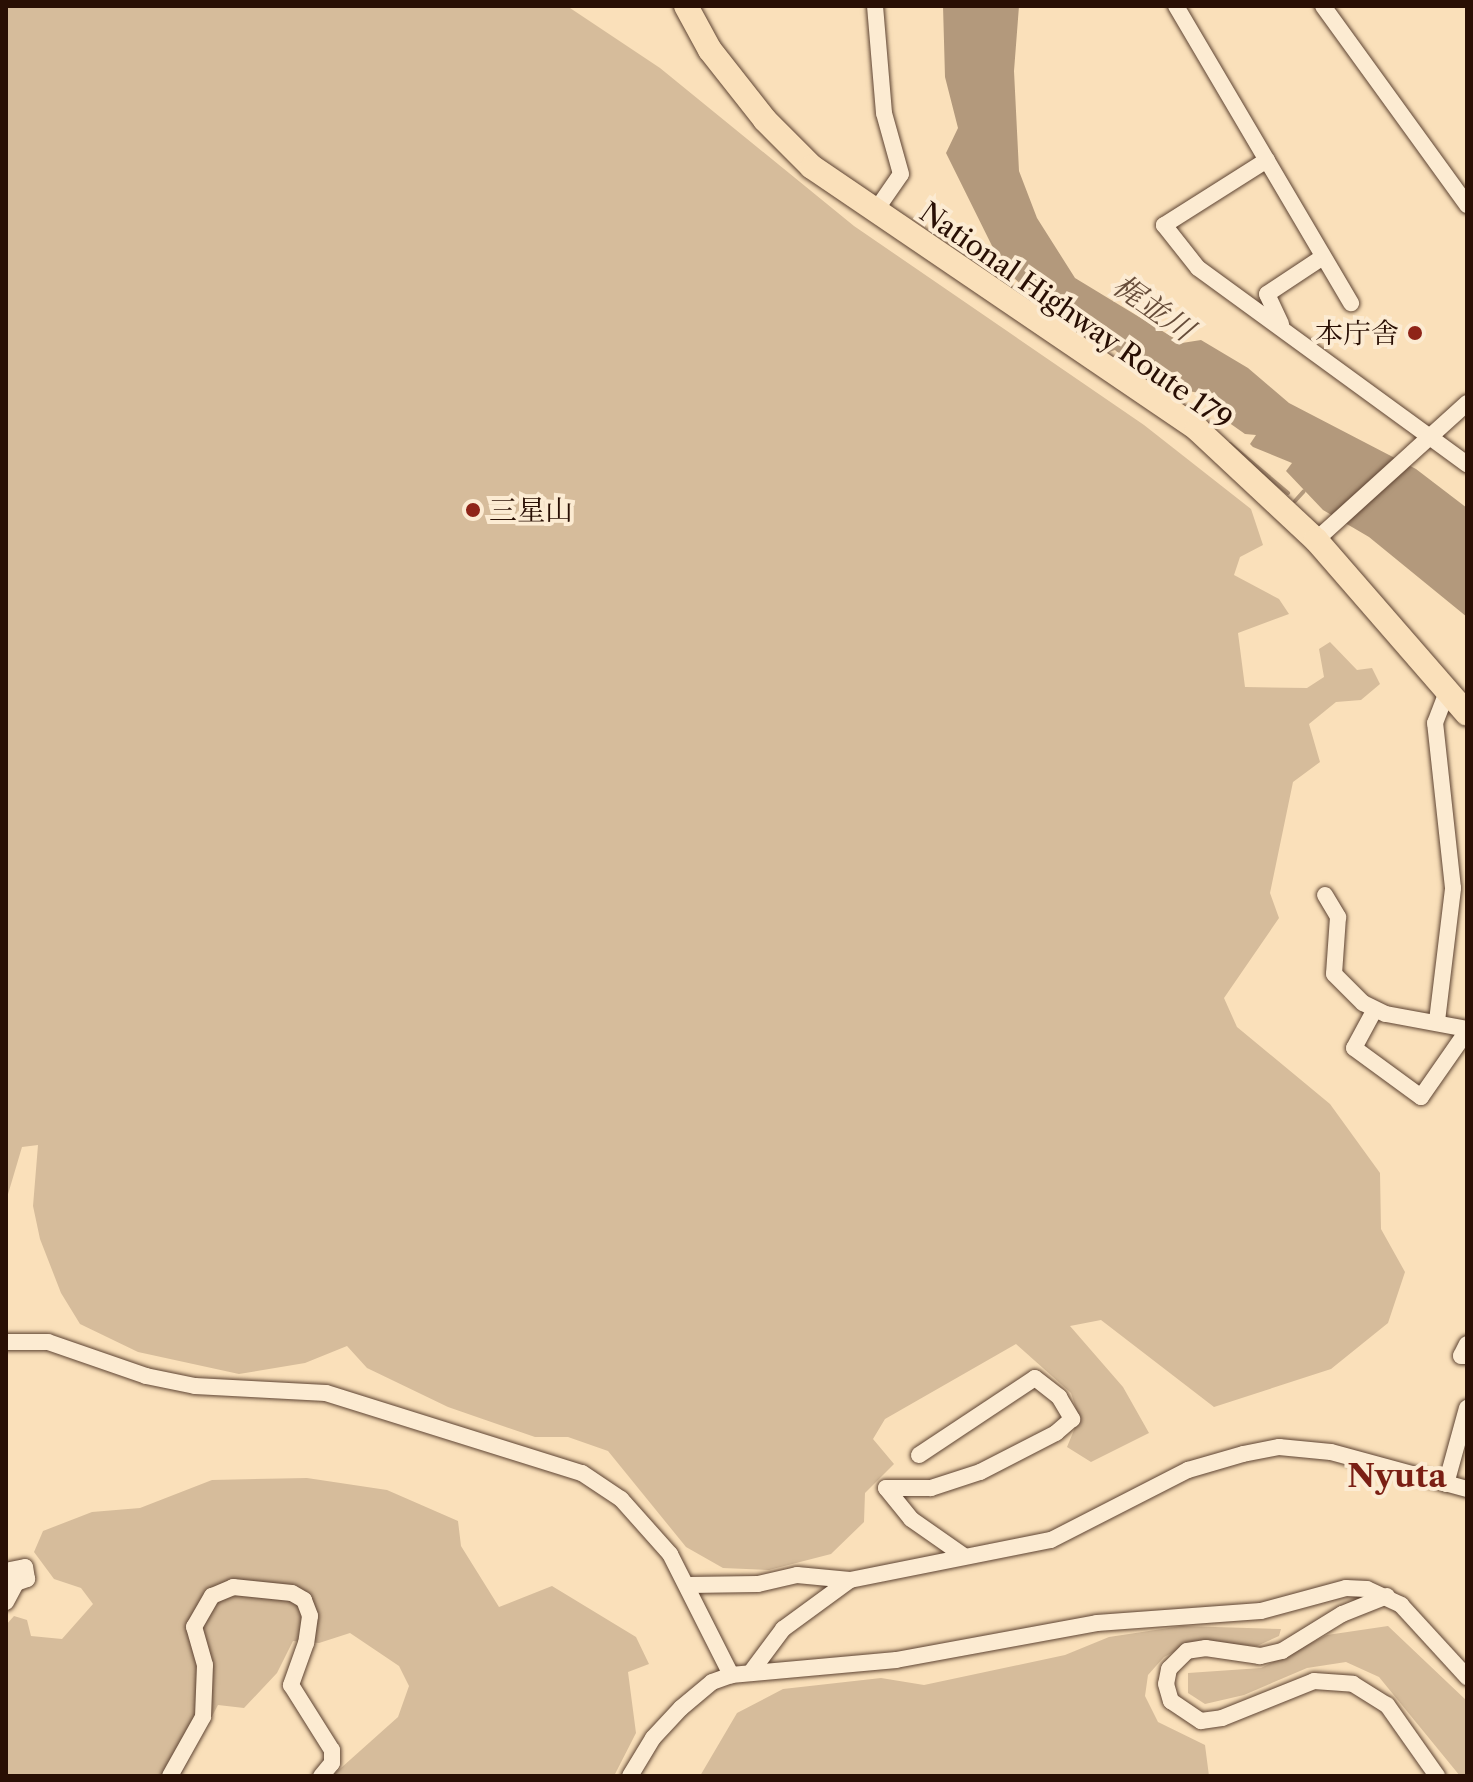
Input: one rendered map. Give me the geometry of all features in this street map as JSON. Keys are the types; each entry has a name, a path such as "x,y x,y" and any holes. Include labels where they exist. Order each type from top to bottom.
{"highway":[{"name":"National Highway Route 179","path":"686,6 710,50 765,120 812,167 874,213 1197,429 1316,540 1467,714"}],"street":[{"path":"874,213 901,174 884,113 875,6"},
{"path":"1176,6 1351,303"},
{"path":"1323,6 1467,205"},
{"path":"1267,160 1164,225 1198,268 1284,329 1427,439 1467,464"},
{"path":"1284,329 1267,294 1323,257"},
{"path":"1316,540 1467,403"},
{"path":"1437,1021 1453,888 1435,723 1447,691"},
{"path":"1325,895 1338,917 1334,974 1374,1011 1437,1021 1467,1030 1421,1097 1354,1048 1374,1011"},
{"path":"6,1342 75,1348 146,1376 195,1386 326,1393 582,1473 621,1499 649,1526 689,1585 731,1675"},
{"path":"1467,1344 1461,1356 1467,1356"},
{"path":"919,1455 1035,1378 1059,1397 1072,1419 1056,1433 980,1472 931,1488 886,1488 911,1519 964,1556"},
{"path":"1446,1484 1467,1408"},
{"path":"689,1585 758,1584 797,1575 850,1580 1051,1540 1188,1470 1279,1447 1331,1452 1467,1489"},
{"path":"751,1672 783,1629 850,1580"},
{"path":"6,1602 16,1583"},
{"path":"170,1776 203,1717 205,1665 194,1627 212,1596 233,1587 292,1593 304,1600 308,1630 291,1685 332,1750 332,1763 321,1776"},
{"path":"630,1776 653,1738 681,1708 712,1682 731,1675 907,1659 1097,1623 1261,1611 1346,1588 1387,1596 1467,1677"},
{"path":"1387,1596 1342,1614 1282,1651 1260,1656 1206,1648 1187,1651 1169,1669 1166,1684 1171,1701 1201,1721 1222,1718 1314,1681 1353,1684 1387,1705 1437,1776"}],"shaded area":[{"path":"6,6 567,6 660,68 854,226 1144,425 1251,509 1263,545 1240,557 1234,575 1279,599 1289,614 1238,633 1245,687 1307,688 1324,677 1319,649 1330,642 1357,670 1372,668 1380,684 1361,700 1336,702 1309,724 1320,762 1293,782 1270,893 1279,918 1224,998 1237,1027 1330,1104 1380,1173 1381,1229 1405,1272 1388,1323 1331,1369 1214,1407 1101,1320 1070,1326 1123,1387 1149,1433 1091,1462 1067,1447 1079,1418 1071,1393 1016,1344 885,1419 873,1439 894,1464 865,1493 864,1522 831,1554 769,1570 723,1568 686,1547 608,1451 568,1437 535,1437 448,1407 367,1368 347,1346 305,1363 239,1374 138,1352 80,1324 61,1293 40,1239 33,1206 38,1145 22,1147 6,1201"},
{"path":"943,6 1019,6 1014,71 1019,171 1037,218 1075,278 1182,343 1201,340 1248,368 1289,403 1416,469 1467,508 1467,617 1369,537 1323,510 1286,471 1292,463 1253,447 1250,444 1256,435 1245,434 1211,410 1209,395 1189,391 1180,397 1159,377 1144,376 1115,350 1106,353 1060,323 1002,266 946,153 958,128 945,77"},
{"path":"307,1478 387,1490 458,1521 461,1546 499,1607 552,1586 636,1637 649,1664 628,1672 636,1733 614,1776 332,1776 398,1717 409,1686 399,1666 350,1633 319,1643 293,1641 277,1673 244,1708 218,1705 180,1776 6,1776 6,1625 14,1616 27,1620 31,1636 62,1639 93,1604 81,1588 54,1579 34,1552 43,1531 92,1512 140,1508 212,1480"},
{"path":"1182,1626 1281,1629 1279,1636 1257,1646 1191,1643 1164,1657 1148,1675 1145,1696 1158,1722 1205,1745 1209,1776 700,1776 737,1713 783,1689 881,1678 924,1685 1065,1655 1109,1637"},
{"path":"1388,1626 1467,1701 1467,1776 1460,1776 1379,1677 1346,1662 1307,1668 1244,1695 1205,1704 1188,1693 1188,1673 1261,1668 1327,1635"}],"waterway":[{"path":"1230,444 1288,493"},
{"path":"1295,501 1304,491"}],"place":[{"name":"本庁舎","path":"1415,333"},
{"name":"三星山","path":"473,510"}],"district":[{"name":"Nyuta","path":"1397,1476"}],"water label":[{"name":"梶並川","path":"1153,308"}]}
